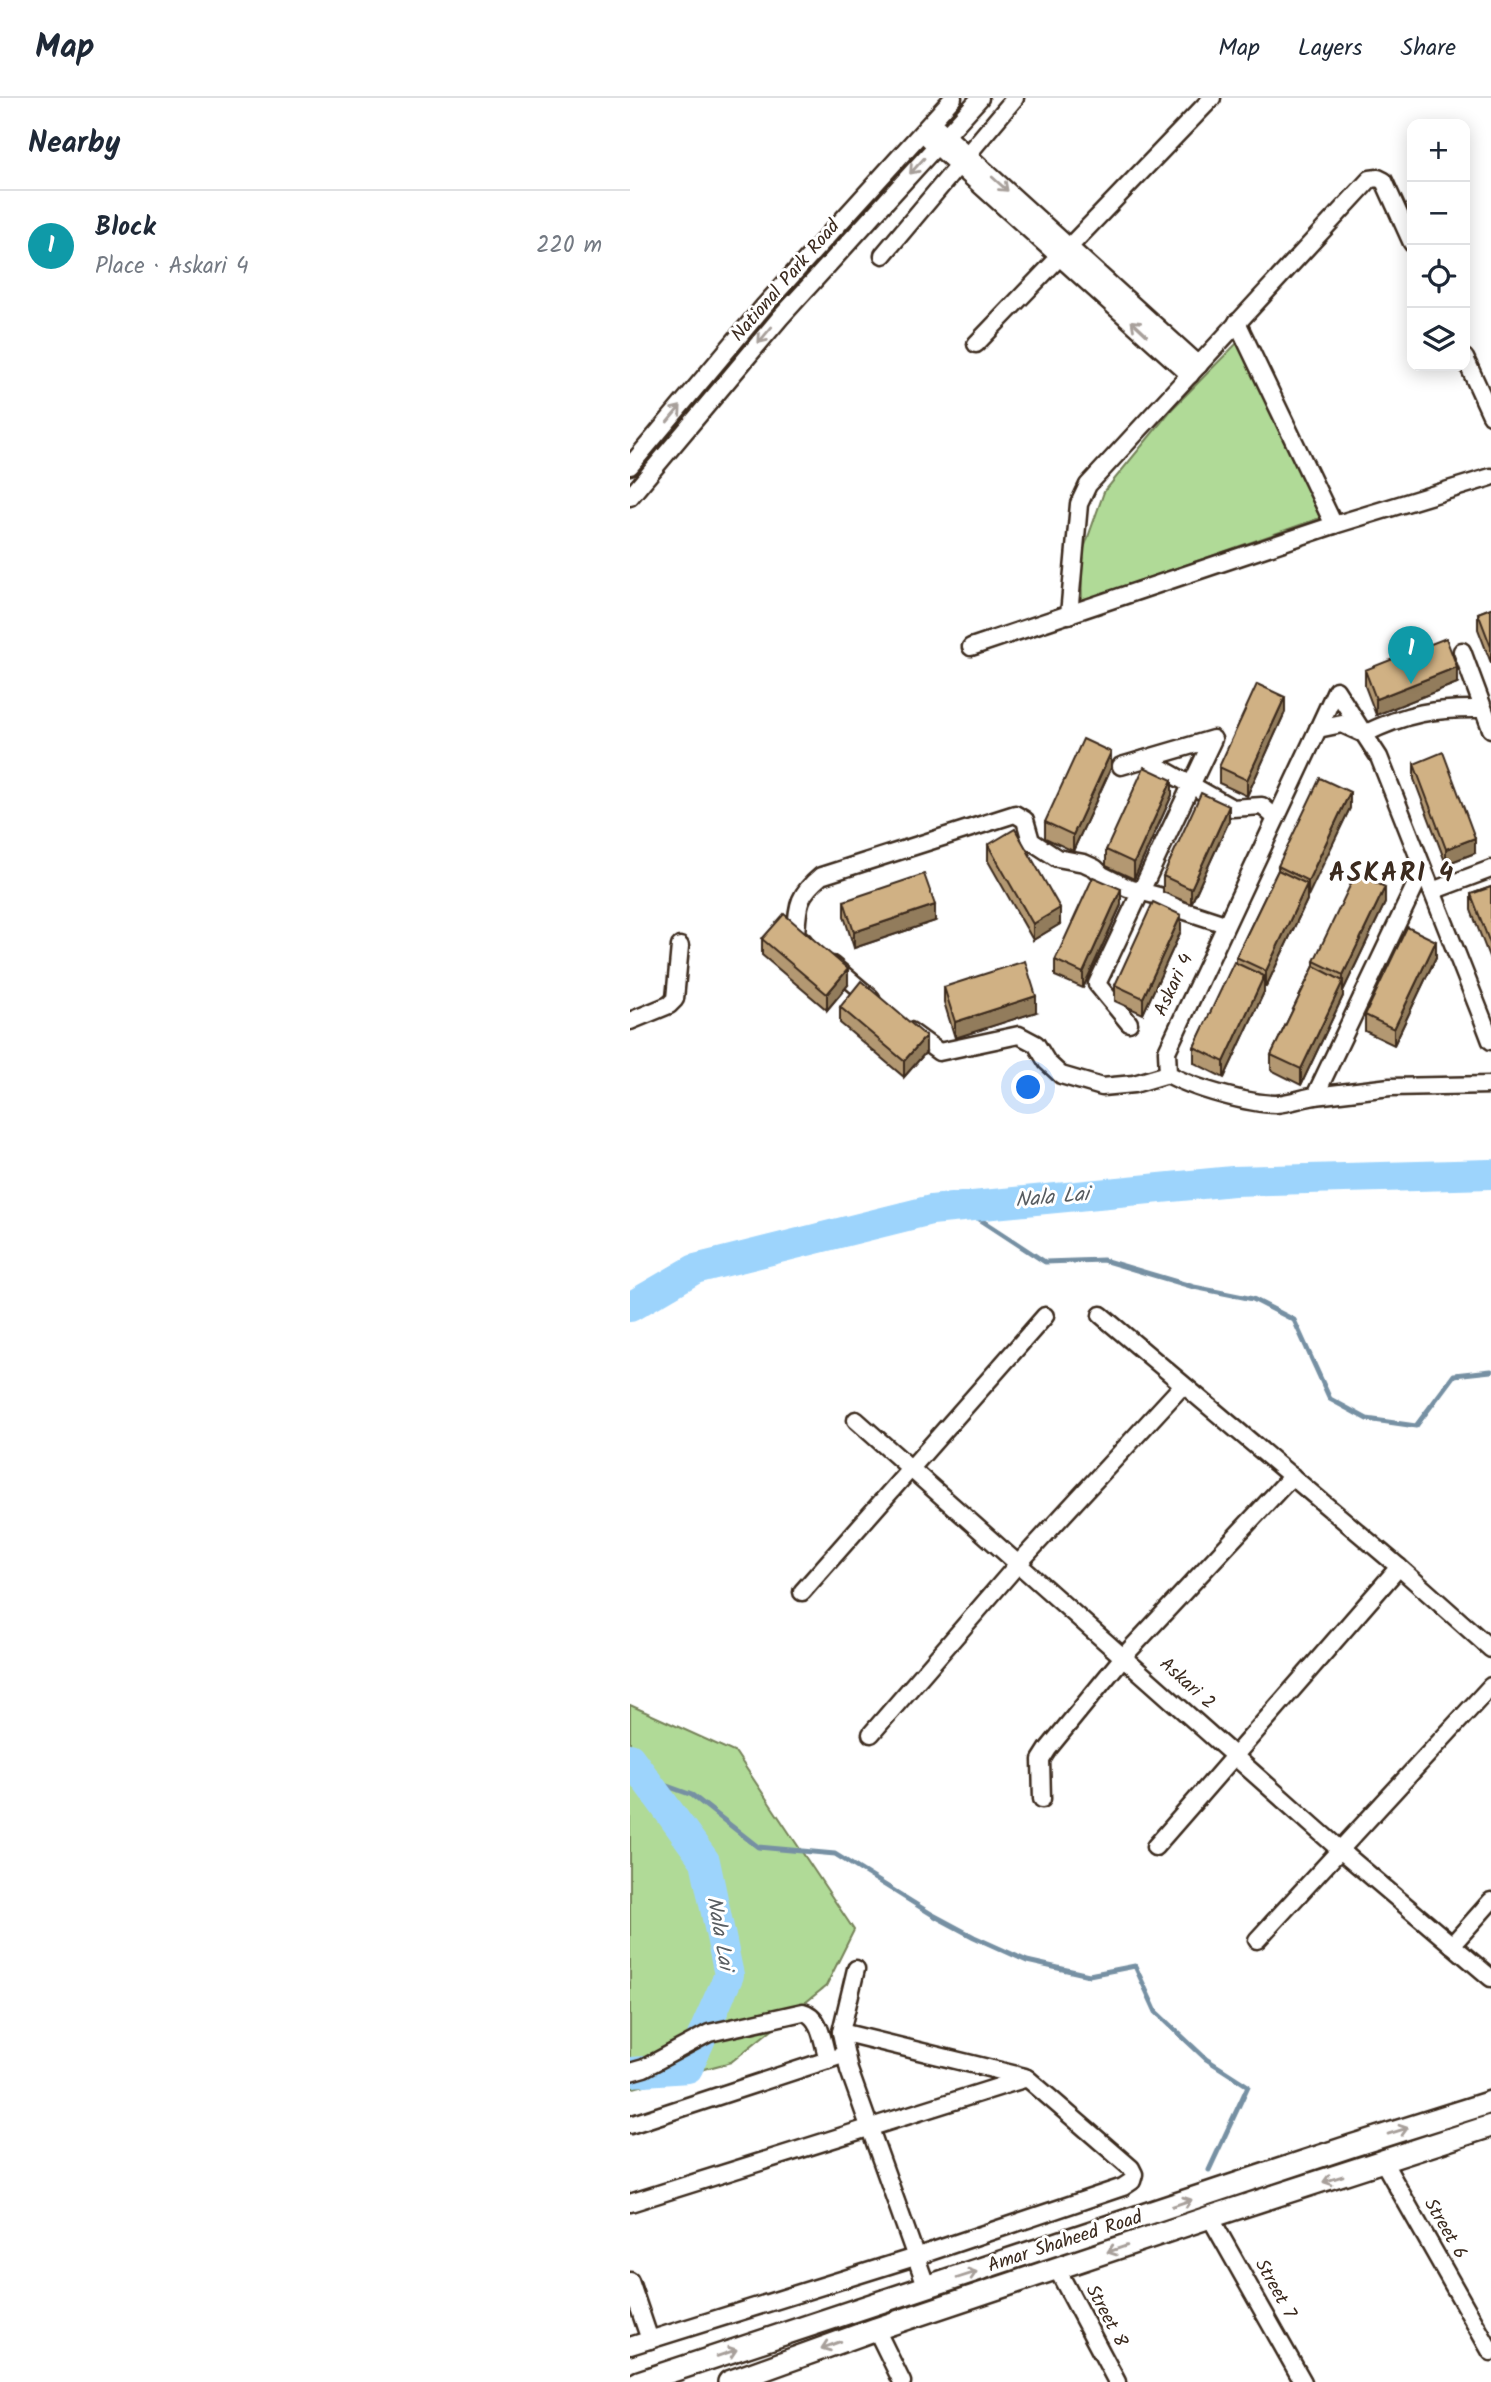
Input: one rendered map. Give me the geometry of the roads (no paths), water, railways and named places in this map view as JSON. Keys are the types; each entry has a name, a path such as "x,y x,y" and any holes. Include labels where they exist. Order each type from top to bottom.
{"main road":[{"name":"Amar Shaheed Road","path":"639,2382 1350,2146 1491,2102"},
{"name":"Amar Shaheed Road","path":"729,2382 876,2329 1491,2126"},
{"path":"1048,2248 1058,2269"}],"street":[{"name":"National Park Road","path":"630,466 765,305 953,98"},
{"name":"National Park Road","path":"630,497 780,318 980,98"},
{"path":"883,255 1015,98"},
{"path":"976,344 1212,98"},
{"path":"926,127 1194,370"},
{"path":"1069,615 1079,504 1088,485 1370,179 1378,178 1384,181 1407,232"},
{"path":"1237,322 1334,525"},
{"path":"1470,369 1491,415"},
{"path":"971,647 1334,525 1491,477"},
{"path":"1462,651 1491,729"},
{"name":"Askari 4","path":"1168,1074 1167,1051 1336,690 1364,734"},
{"path":"1364,734 1399,718 1430,710 1483,709"},
{"path":"1318,729 1342,724 1364,734 1379,757 1432,891 1487,1018 1491,1041"},
{"path":"1121,766 1213,739 1097,984 1129,1023"},
{"path":"1145,759 1232,808 1262,806 1276,818"},
{"path":"879,1006 796,935 797,914 803,891 821,876 1015,814 1026,820 1031,841 1050,854 1067,861 1084,863 1128,888 1143,890 1161,897 1176,908 1225,924"},
{"path":"1315,1096 1423,869"},
{"path":"1432,891 1491,869"},
{"path":"630,1021 669,1005 675,999 680,946"},
{"path":"900,1023 939,1052 1019,1035 1036,1044 1047,1062 1061,1075 1102,1087 1134,1084 1168,1074 1184,1083 1277,1104 1315,1096 1390,1087 1491,1085"},
{"path":"1101,1315 1399,1567 1491,1649"},
{"path":"802,1592 1045,1316"},
{"path":"871,1734 1018,1564 1183,1385"},
{"name":"Askari 2","path":"856,1420 1339,1849 1491,1978"},
{"path":"1042,1799 1041,1760 1124,1656 1292,1476"},
{"path":"1155,1847 1399,1567"},
{"path":"1257,1940 1491,1686"},
{"path":"1452,1945 1491,1901"},
{"path":"856,1969 842,2032 845,2055 927,2288"},
{"path":"630,2072 644,2068 709,2033 803,2012 810,2014 817,2023 828,2060"},
{"path":"630,2346 915,2257 1123,2187 1132,2181 1134,2174 1131,2168 1027,2078 842,2032"},
{"path":"630,2125 845,2055"},
{"path":"630,2203 1027,2078"},
{"name":"Street 6","path":"1384,2162 1491,2352"},
{"name":"Street 7","path":"1210,2217 1303,2382"},
{"name":"Street 8","path":"1058,2269 1117,2382"},
{"path":"630,2281 650,2340"},
{"path":"876,2329 902,2382"}],"waterway":[{"name":"Nala Lai","path":"630,1307 695,1269 931,1210 1233,1181 1491,1174"},
{"path":"961,1207 1045,1262 1103,1260 1194,1287 1253,1299 1294,1320 1330,1399 1367,1419 1416,1426 1454,1375 1491,1371"},
{"name":"Nala Lai","path":"630,1758 705,1861 729,1975 688,2068 630,2072"},
{"path":"645,1778 692,1795 758,1847 835,1854 933,1915 1027,1961 1089,1975 1135,1966 1156,2012 1206,2059 1248,2086 1209,2170"}],"place":[{"name":"Block","path":"1411,684"}],"district":[{"name":"ASKARI 4","path":"1392,874"}]}
